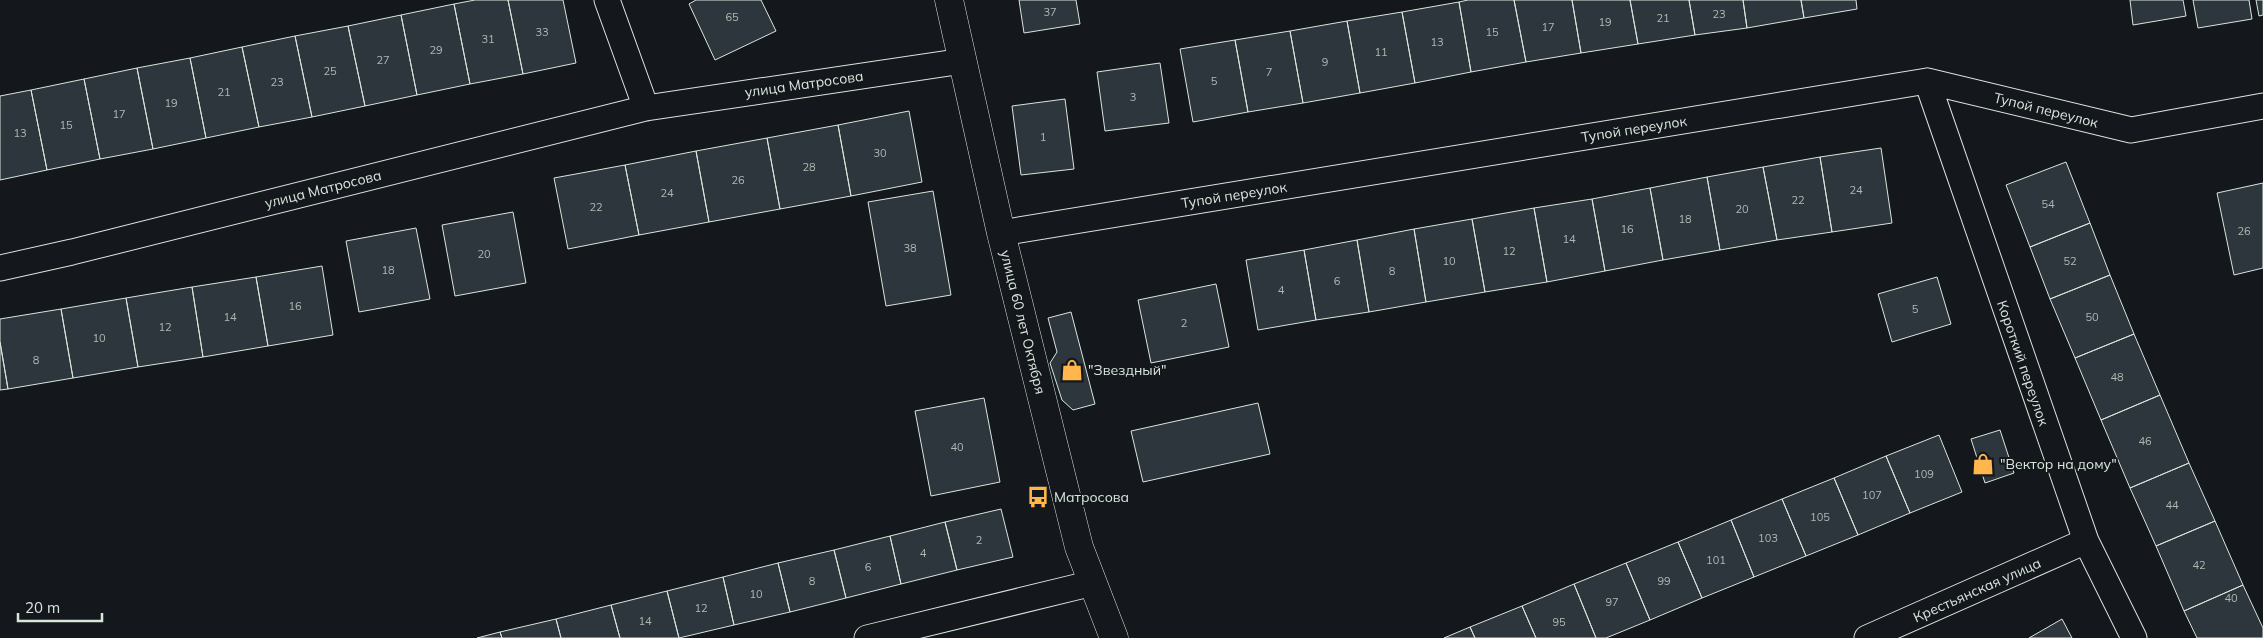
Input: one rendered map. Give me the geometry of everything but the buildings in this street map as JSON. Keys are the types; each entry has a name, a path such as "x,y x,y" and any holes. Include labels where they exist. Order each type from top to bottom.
{"main road":[{"name":"улица 60 лет Октября","path":"949,0 1001,233 1079,547 1114,638"}],"street":[{"path":"607,0 646,108"},
{"name":"улица Матросова","path":"0,268 72,252 646,108 963,61"},
{"name":"Тупой переулок","path":"1001,233 1926,81 2131,130 2263,106"},
{"name":"Короткий переулок","path":"1926,81 2086,541 2134,638"},
{"name":"Крестьянская улица","path":"1867,638 2086,541"},
{"path":"867,638 1092,583"}],"place":[{"name":"\"Звездный\"","path":"1072,370"},
{"name":"\"Вектор на дому\"","path":"1983,464"},
{"name":"Матросова","path":"1038,497"}]}
